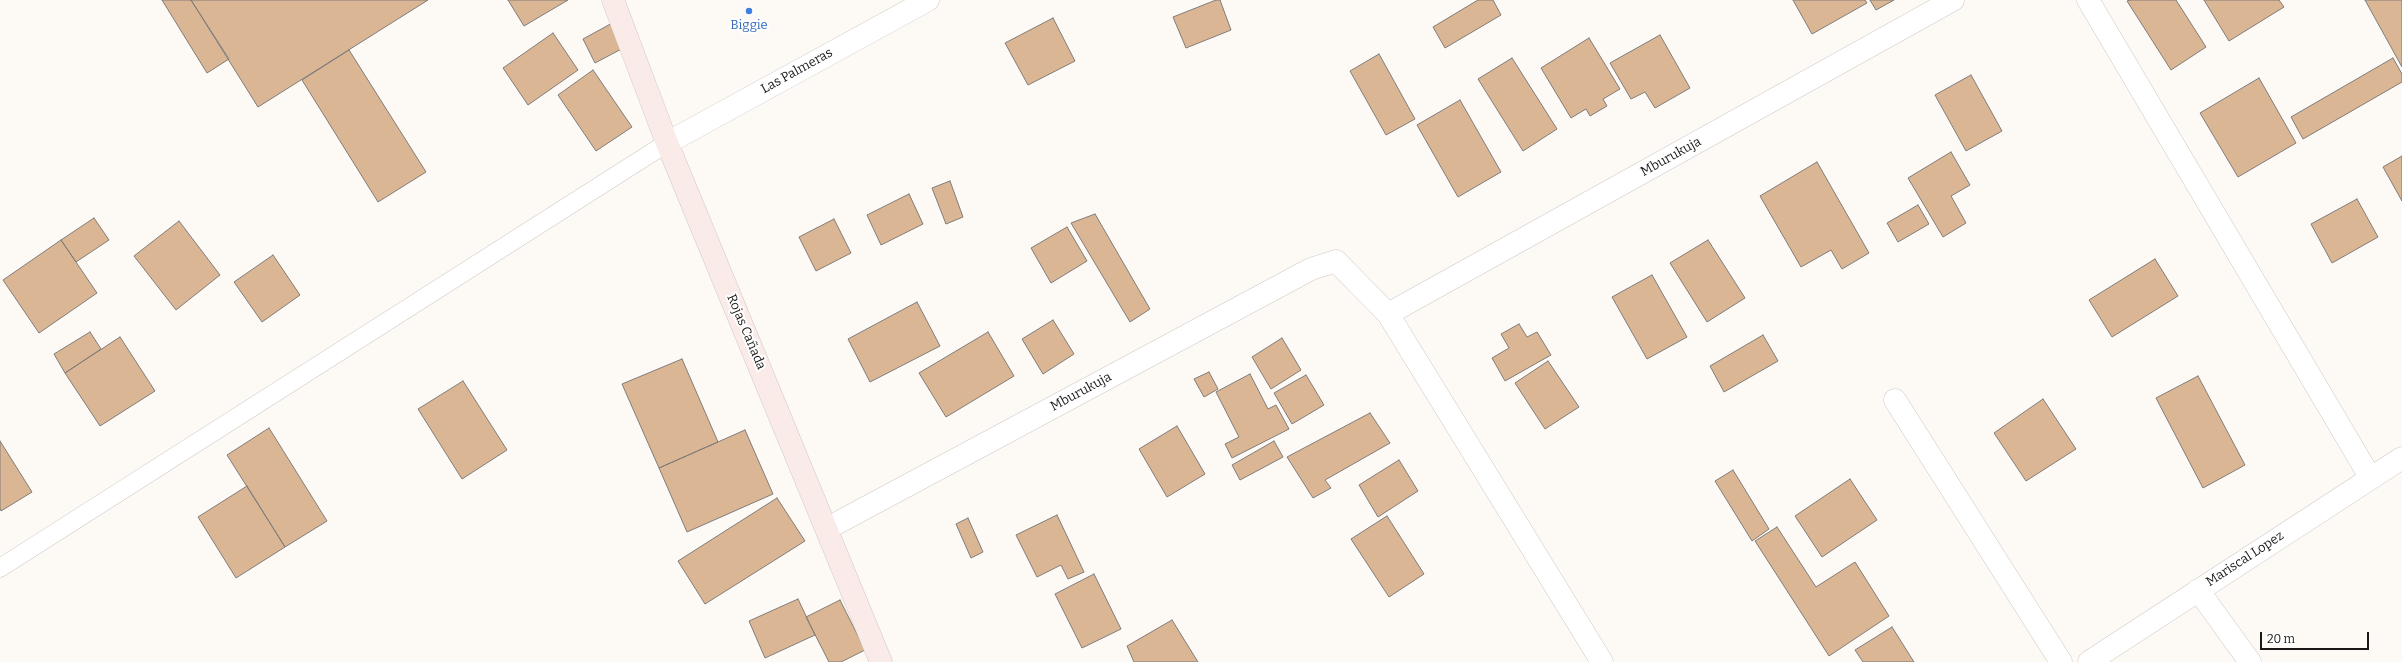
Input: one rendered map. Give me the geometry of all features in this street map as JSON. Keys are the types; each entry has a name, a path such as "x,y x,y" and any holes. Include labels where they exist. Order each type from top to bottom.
{"main road":[{"name":"Rojas Cañada","path":"613,0 667,143 828,528 881,662"}],"street":[{"name":"Las Palmeras","path":"667,143 928,0"},
{"name":"Mburukuja","path":"828,528 1311,269 1336,261 1388,314 1953,0"},
{"path":"2088,0 2370,477"},
{"path":"1388,314 1602,662"},
{"path":"1895,400 2060,662"},
{"name":"Mariscal Lopez","path":"2089,662 2370,477 2402,458"},
{"path":"2198,590 2250,662"}],"lane":[{"path":"0,568 667,143"}],"building":[{"path":"162,0 191,0 229,59 207,73"},
{"path":"191,0 428,0 258,107"},
{"path":"508,0 568,0 524,26"},
{"path":"1216,0 1220,0 1231,30 1186,48 1173,17"},
{"path":"1478,0 1493,0 1501,15 1445,48 1433,27"},
{"path":"1793,0 1865,0 1867,3 1812,34"},
{"path":"1870,0 1894,0 1876,10"},
{"path":"2176,0 2206,47 2171,70 2127,1"},
{"path":"2204,0 2279,0 2284,7 2229,41"},
{"path":"2365,0 2402,0 2402,67"},
{"path":"1053,18 1075,61 1028,85 1005,43"},
{"path":"616,21 629,45 595,63 583,39"},
{"path":"553,33 578,70 528,105 503,68"},
{"path":"1660,35 1690,88 1655,108 1645,92 1631,99 1610,63"},
{"path":"1589,38 1620,89 1603,99 1607,106 1590,116 1586,109 1571,118 1541,68"},
{"path":"349,50 426,172 378,202 302,80"},
{"path":"1379,54 1415,119 1386,135 1350,71"},
{"path":"1512,58 1557,129 1523,151 1478,79"},
{"path":"2393,58 2402,74 2402,82 2303,139 2291,117"},
{"path":"593,70 632,127 596,151 558,95"},
{"path":"1971,75 2002,131 1966,151 1935,95"},
{"path":"2259,78 2296,143 2238,177 2200,113"},
{"path":"1460,100 1501,172 1458,197 1417,125"},
{"path":"1951,152 1970,185 1951,196 1966,223 1943,237 1908,178"},
{"path":"2402,156 2402,201 2383,167"},
{"path":"1817,162 1869,253 1842,269 1831,250 1801,267 1760,196"},
{"path":"950,181 963,217 946,224 932,188"},
{"path":"909,194 923,224 881,245 867,215"},
{"path":"2357,199 2378,237 2332,263 2311,224"},
{"path":"1918,205 1929,224 1898,242 1887,223"},
{"path":"1095,214 1150,309 1130,322 1071,223"},
{"path":"94,218 109,240 76,262 61,240"},
{"path":"834,219 851,253 816,271 799,237"},
{"path":"179,221 220,275 176,310 134,256"},
{"path":"1067,227 1087,261 1051,283 1031,248"},
{"path":"61,240 97,293 39,333 3,280"},
{"path":"1708,240 1745,298 1707,322 1670,263"},
{"path":"273,255 300,295 262,322 234,282"},
{"path":"2155,259 2178,296 2112,337 2089,300"},
{"path":"1652,275 1687,337 1647,359 1612,297"},
{"path":"917,302 940,346 870,382 848,339"},
{"path":"1053,320 1074,354 1043,374 1022,339"},
{"path":"1519,324 1527,337 1537,332 1551,355 1505,381 1492,358 1509,348 1501,334"},
{"path":"90,332 101,349 65,373 54,354"},
{"path":"988,332 1014,376 946,417 919,373"},
{"path":"1763,335 1778,361 1724,392 1710,366"},
{"path":"120,337 155,391 100,426 65,373"},
{"path":"1282,338 1301,370 1271,389 1252,357"},
{"path":"682,359 718,442 659,468 622,384"},
{"path":"1548,361 1579,407 1545,429 1515,383"},
{"path":"1209,372 1218,389 1204,397 1194,379"},
{"path":"1250,374 1268,409 1276,405 1289,429 1232,458 1225,444 1239,437 1216,392"},
{"path":"1306,375 1324,405 1292,424 1274,393"},
{"path":"2198,376 2245,465 2203,488 2156,398"},
{"path":"463,381 507,450 462,479 418,409"},
{"path":"2043,399 2076,449 2026,481 1994,433"},
{"path":"1370,413 1390,443 1325,480 1331,488 1313,498 1287,457"},
{"path":"1177,426 1205,474 1167,497 1139,449"},
{"path":"269,428 327,521 285,547 227,455"},
{"path":"745,430 773,494 687,532 659,468"},
{"path":"0,441 32,492 1,511 0,508"},
{"path":"1274,441 1283,457 1240,480 1232,465"},
{"path":"1399,460 1418,491 1378,517 1359,485"},
{"path":"1733,470 1769,529 1752,541 1715,481"},
{"path":"1850,479 1877,520 1822,557 1795,516"},
{"path":"247,486 285,547 236,578 198,517"},
{"path":"777,498 805,541 705,604 678,561"},
{"path":"1057,515 1084,572 1068,579 1061,565 1037,577 1016,535"},
{"path":"1387,516 1424,574 1389,597 1351,539"},
{"path":"968,518 983,552 971,558 956,524"},
{"path":"1777,527 1816,587 1855,562 1889,616 1829,656 1755,541"},
{"path":"1094,574 1121,629 1082,648 1055,594"},
{"path":"798,599 815,635 765,658 749,621"},
{"path":"840,600 865,650 841,662 829,662 806,617"},
{"path":"1172,620 1198,662 1134,662 1127,646"},
{"path":"1892,627 1914,662 1863,662 1855,650"}],"place":[{"name":"Biggie","path":"749,11"}]}
